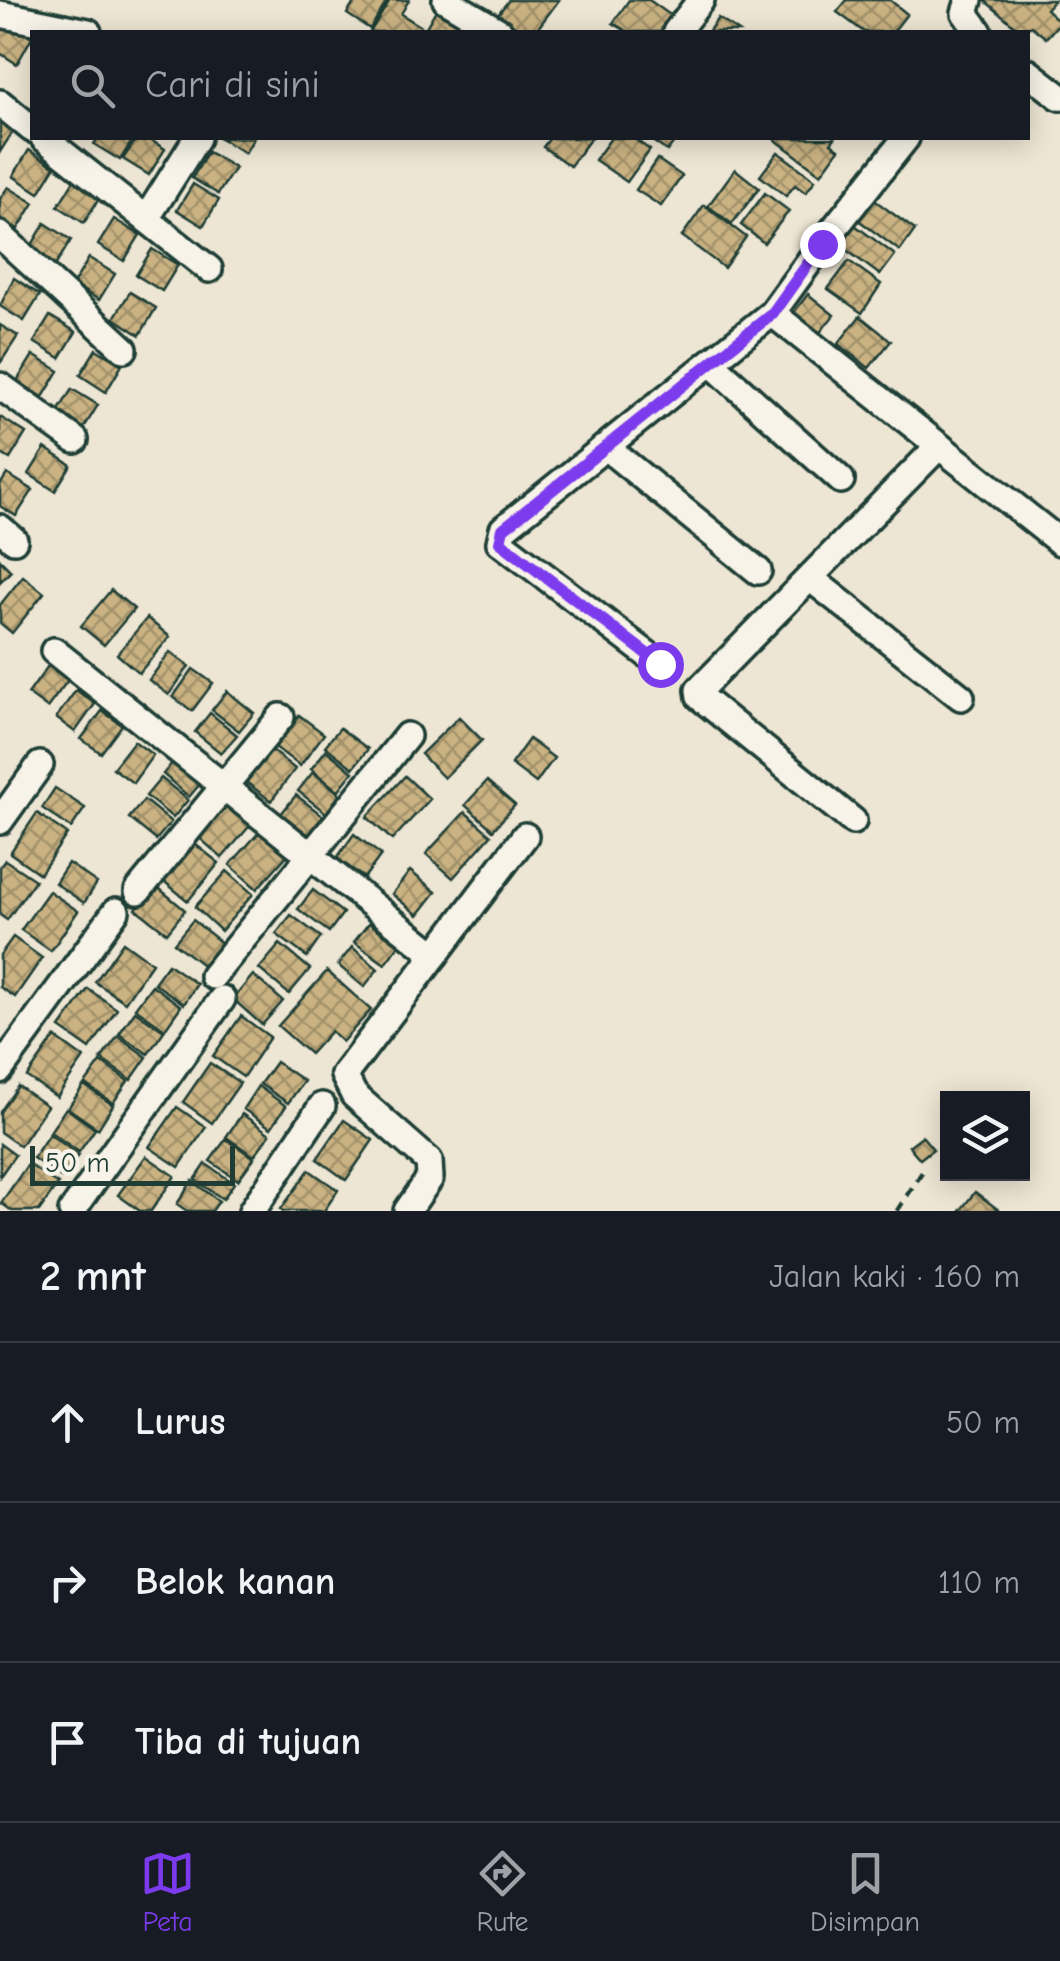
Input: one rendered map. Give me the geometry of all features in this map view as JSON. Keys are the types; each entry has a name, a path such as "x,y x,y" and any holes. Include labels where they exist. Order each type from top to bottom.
{"street":[{"path":"446,0 497,30"},
{"path":"678,30 701,0"},
{"path":"969,0 965,13 978,30"},
{"path":"0,14 78,30"},
{"path":"1030,74 1060,98"},
{"path":"0,103 30,127"},
{"path":"47,140 209,269"},
{"path":"146,218 196,140"},
{"path":"660,664 500,542 503,529 772,314 904,140"},
{"path":"0,235 124,350"},
{"path":"772,314 1060,542"},
{"path":"711,363 842,480"},
{"path":"0,386 76,440"},
{"path":"854,820 700,697 699,690 939,446"},
{"path":"607,448 758,570"},
{"path":"810,578 961,697"},
{"path":"54,652 435,955"},
{"path":"138,892 281,717"},
{"path":"72,1211 309,854 407,736"},
{"path":"0,820 40,765"},
{"path":"407,1211 430,1178 429,1161 354,1095 344,1075 525,836"},
{"path":"0,1070 116,911"},
{"path":"252,1211 322,1106"}],"path":[{"path":"897,1211 925,1168"}],"building":[{"path":"356,0 388,0 370,29 347,14"},
{"path":"390,0 409,0 401,14 425,29 440,3 467,20 461,30 371,30"},
{"path":"509,0 559,0 536,30 520,30 498,14"},
{"path":"629,0 649,0 673,17 664,30 625,30 613,23"},
{"path":"847,0 890,0 907,14 895,30 861,30 837,12"},
{"path":"984,0 1054,0 1046,9 1060,22 1046,38 1031,26 1020,30"},
{"path":"718,18 736,30 709,30"},
{"path":"7,21 30,36 17,64 0,53 0,33"},
{"path":"0,121 14,130 0,152"},
{"path":"97,140 133,140 120,160 94,144"},
{"path":"136,140 150,140 165,149 149,175 123,159"},
{"path":"223,140 253,140 245,153"},
{"path":"548,140 590,140 570,166 543,147"},
{"path":"610,140 636,140 650,150 627,182 595,160"},
{"path":"651,140 675,140 667,151"},
{"path":"776,140 833,140 831,143 839,149 821,174"},
{"path":"29,150 55,167 39,193 13,176"},
{"path":"208,152 235,168 218,194 192,178"},
{"path":"778,152 815,180 806,193 795,185 786,196 760,176"},
{"path":"657,159 682,176 661,206 636,190"},
{"path":"735,169 759,188 732,224 708,206"},
{"path":"74,180 100,197 84,223 58,206"},
{"path":"193,184 219,200 203,226 177,210"},
{"path":"8,187 34,203 18,229 0,218 0,199"},
{"path":"765,193 789,211 764,243 741,225"},
{"path":"869,196 915,230 900,251 853,216"},
{"path":"704,205 746,237 724,268 682,236"},
{"path":"114,219 140,235 124,261 98,245"},
{"path":"848,220 895,255 880,275 833,240"},
{"path":"45,223 71,240 55,266 29,250"},
{"path":"152,249 178,265 162,291 136,275"},
{"path":"89,258 115,274 99,300 73,284"},
{"path":"849,261 881,284 862,313 828,289"},
{"path":"14,278 40,295 24,321 0,306"},
{"path":"130,292 156,308 140,335 114,318"},
{"path":"808,294 834,315 818,335 792,315"},
{"path":"50,316 76,332 60,358 34,342"},
{"path":"860,316 891,341 869,368 838,344"},
{"path":"0,325 18,336 1,362 0,361"},
{"path":"96,349 122,365 106,392 80,375"},
{"path":"33,355 59,371 43,397 17,381"},
{"path":"72,389 98,405 82,431 56,415"},
{"path":"0,417 26,433 10,459 0,453"},
{"path":"45,448 71,465 55,491 29,474"},
{"path":"7,474 33,490 16,516 0,506 0,485"},
{"path":"0,560 11,571 0,582"},
{"path":"23,576 44,593 12,633 0,623 0,605"},
{"path":"111,590 134,609 104,645 81,626"},
{"path":"147,618 170,637 139,673 117,654"},
{"path":"170,652 189,666 169,695 149,680"},
{"path":"48,666 68,680 47,708 28,694"},
{"path":"193,669 213,683 192,711 173,697"},
{"path":"76,690 95,704 75,732 56,718"},
{"path":"227,691 254,713 239,731 212,710"},
{"path":"102,711 122,725 101,753 81,739"},
{"path":"210,713 237,735 221,753 195,732"},
{"path":"299,715 324,734 300,766 275,747"},
{"path":"459,717 482,740 444,778 421,754"},
{"path":"340,728 368,749 353,768 325,746"},
{"path":"529,739 554,758 536,783 511,764"},
{"path":"134,741 153,755 133,783 113,768"},
{"path":"271,750 295,769 271,801 246,782"},
{"path":"326,750 353,772 338,791 311,769"},
{"path":"178,756 205,778 189,797 163,774"},
{"path":"313,772 340,794 326,813 298,791"},
{"path":"405,776 430,799 392,840 367,817"},
{"path":"161,778 188,800 173,818 146,796"},
{"path":"487,781 515,805 493,830 465,805"},
{"path":"55,788 85,808 71,828 42,808"},
{"path":"296,795 323,816 309,835 281,814"},
{"path":"226,798 254,821 222,858 195,834"},
{"path":"144,800 171,822 156,840 129,818"},
{"path":"465,812 491,835 453,878 426,854"},
{"path":"37,813 67,834 40,874 10,853"},
{"path":"262,829 289,853 257,889 230,865"},
{"path":"354,834 381,855 364,878 337,858"},
{"path":"191,841 219,863 188,901 160,878"},
{"path":"5,860 35,880 7,920 0,915 0,867"},
{"path":"68,863 97,883 84,903 55,883"},
{"path":"227,871 253,894 221,931 195,907"},
{"path":"410,871 436,892 418,915 392,894"},
{"path":"155,885 185,910 167,933 136,909"},
{"path":"313,890 343,913 329,932 298,909"},
{"path":"49,891 78,911 51,951 21,930"},
{"path":"291,915 321,937 307,957 276,934"},
{"path":"193,920 223,944 205,967 174,943"},
{"path":"369,923 399,945 385,964 354,942"},
{"path":"13,937 42,958 15,997 0,987 0,955"},
{"path":"123,942 152,963 125,1002 95,982"},
{"path":"280,944 310,969 289,994 259,969"},
{"path":"352,947 378,969 364,987 338,965"},
{"path":"168,964 197,984 184,1004 154,983"},
{"path":"327,971 371,1010 342,1042 331,1031 310,1054 278,1026"},
{"path":"253,975 283,1001 262,1025 233,999"},
{"path":"152,985 181,1006 165,1029 135,1008"},
{"path":"88,989 117,1009 90,1049 60,1028"},
{"path":"135,1011 164,1031 148,1054 119,1034"},
{"path":"241,1016 270,1037 243,1077 213,1056"},
{"path":"118,1036 147,1057 131,1080 101,1059"},
{"path":"55,1037 84,1058 57,1097 27,1077"},
{"path":"101,1062 128,1081 113,1103 85,1084"},
{"path":"276,1062 304,1081 288,1103 260,1084"},
{"path":"210,1063 240,1083 212,1123 183,1102"},
{"path":"84,1085 113,1105 98,1129 68,1108"},
{"path":"18,1086 47,1106 20,1146 0,1132 0,1112"},
{"path":"258,1086 286,1106 271,1128 243,1109"},
{"path":"177,1107 206,1127 179,1167 149,1147"},
{"path":"66,1108 95,1129 79,1152 50,1132"},
{"path":"242,1114 270,1134 254,1156 226,1137"},
{"path":"344,1120 373,1140 346,1180 317,1159"},
{"path":"49,1134 79,1155 62,1178 33,1158"},
{"path":"922,1136 933,1149 920,1159 909,1146"},
{"path":"226,1139 254,1158 238,1180 210,1161"},
{"path":"0,1144 15,1155 0,1176"},
{"path":"146,1156 175,1176 151,1211 140,1211 118,1195"},
{"path":"28,1164 58,1184 39,1211 12,1211 1,1203"},
{"path":"206,1164 234,1183 223,1199 195,1180"},
{"path":"309,1170 338,1190 324,1211 283,1211 281,1209"},
{"path":"192,1181 219,1201 212,1211 187,1211 177,1204"},
{"path":"975,1192 1000,1211 960,1211"}],"route":[{"path":"660,664 500,542 500,536 503,529 772,314 822,244"}]}
